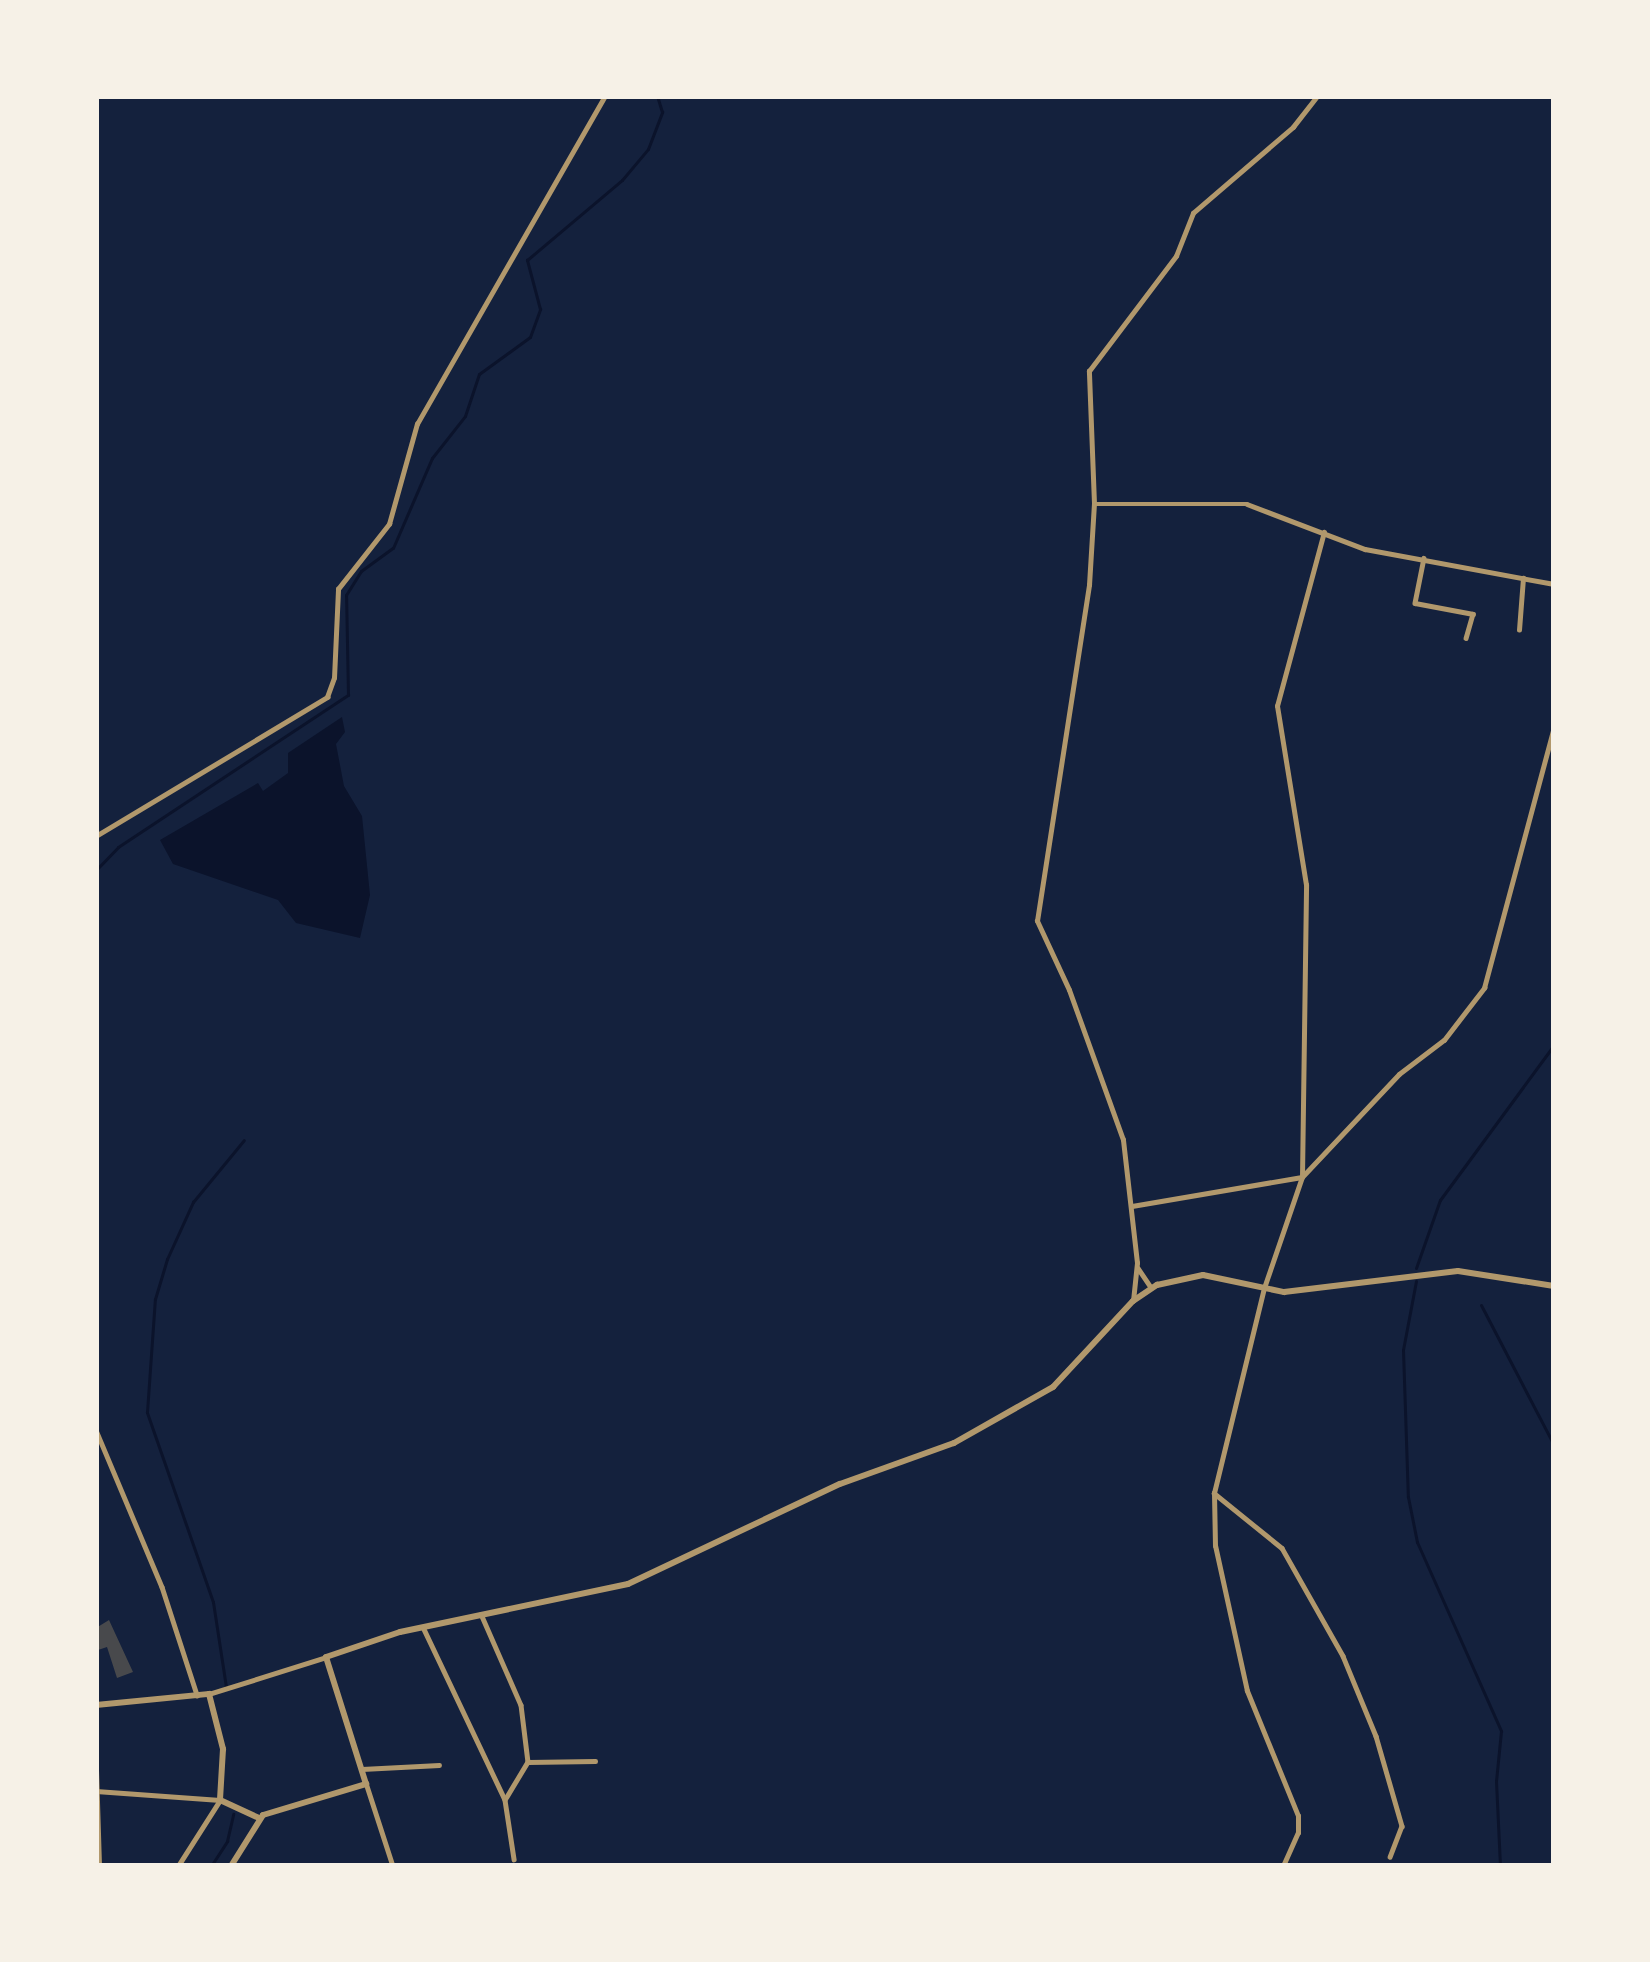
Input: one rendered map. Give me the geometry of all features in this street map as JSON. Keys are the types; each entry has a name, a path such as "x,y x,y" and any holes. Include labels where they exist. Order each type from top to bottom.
{"street":[{"path":"96,822 97,836 327,697 334,678 333,607 338,589 389,524 417,424 605,96"},
{"path":"1133,1301 1137,1263 1117,1117 1037,921 1084,626 1094,505 1088,382 1093,363 1176,256 1193,213 1293,127 1317,96"},
{"path":"1094,505 1247,504 1365,549 1554,584"},
{"path":"1283,1866 1298,1833 1298,1816 1247,1691 1215,1546 1214,1493 1264,1288 1302,1177 1306,885 1277,706 1324,532"},
{"path":"1424,558 1415,603 1473,614 1466,638"},
{"path":"1519,630 1523,578"},
{"path":"1132,1206 1302,1177 1399,1074 1444,1040 1484,988 1554,726"},
{"path":"1137,1263 1151,1287"},
{"path":"96,1705 209,1694 423,1627 628,1584 840,1484 975,1433 1063,1378 1151,1287 1203,1275 1284,1292 1446,1271 1554,1286"},
{"path":"96,1430 162,1587 196,1695"},
{"path":"1214,1493 1282,1548 1342,1656 1376,1736 1402,1826 1390,1857"},
{"path":"481,1614 521,1705 528,1762 505,1800"},
{"path":"423,1627 505,1800 514,1859"},
{"path":"326,1657 393,1866"},
{"path":"178,1866 220,1799 223,1749 209,1694"},
{"path":"528,1762 596,1762"},
{"path":"362,1769 439,1765"},
{"path":"96,1770 99,1866"},
{"path":"231,1866 259,1818 366,1784"},
{"path":"97,1791 220,1799 259,1818"}],"water":[{"path":"342,717 345,732 336,744 344,786 362,816 370,895 360,938 296,923 278,900 173,864 160,840 258,783 263,791 288,773 288,753"}],"building":[{"path":"109,1620 133,1672 117,1678 107,1647 98,1650 96,1643 96,1628"}],"waterway":[{"path":"96,870 118,847 348,695 346,595 361,571 393,548 432,458 465,416 479,374 530,337 540,309 527,260 622,180 648,149 662,112 657,96"},
{"path":"1416,1268 1440,1200 1554,1045"},
{"path":"226,1687 213,1602 147,1412 155,1299 167,1259 193,1202 244,1140"},
{"path":"1416,1281 1403,1350 1408,1497 1417,1542 1501,1731 1496,1781 1500,1866"},
{"path":"1481,1305 1554,1445"},
{"path":"211,1866 227,1841 233,1814"}]}
